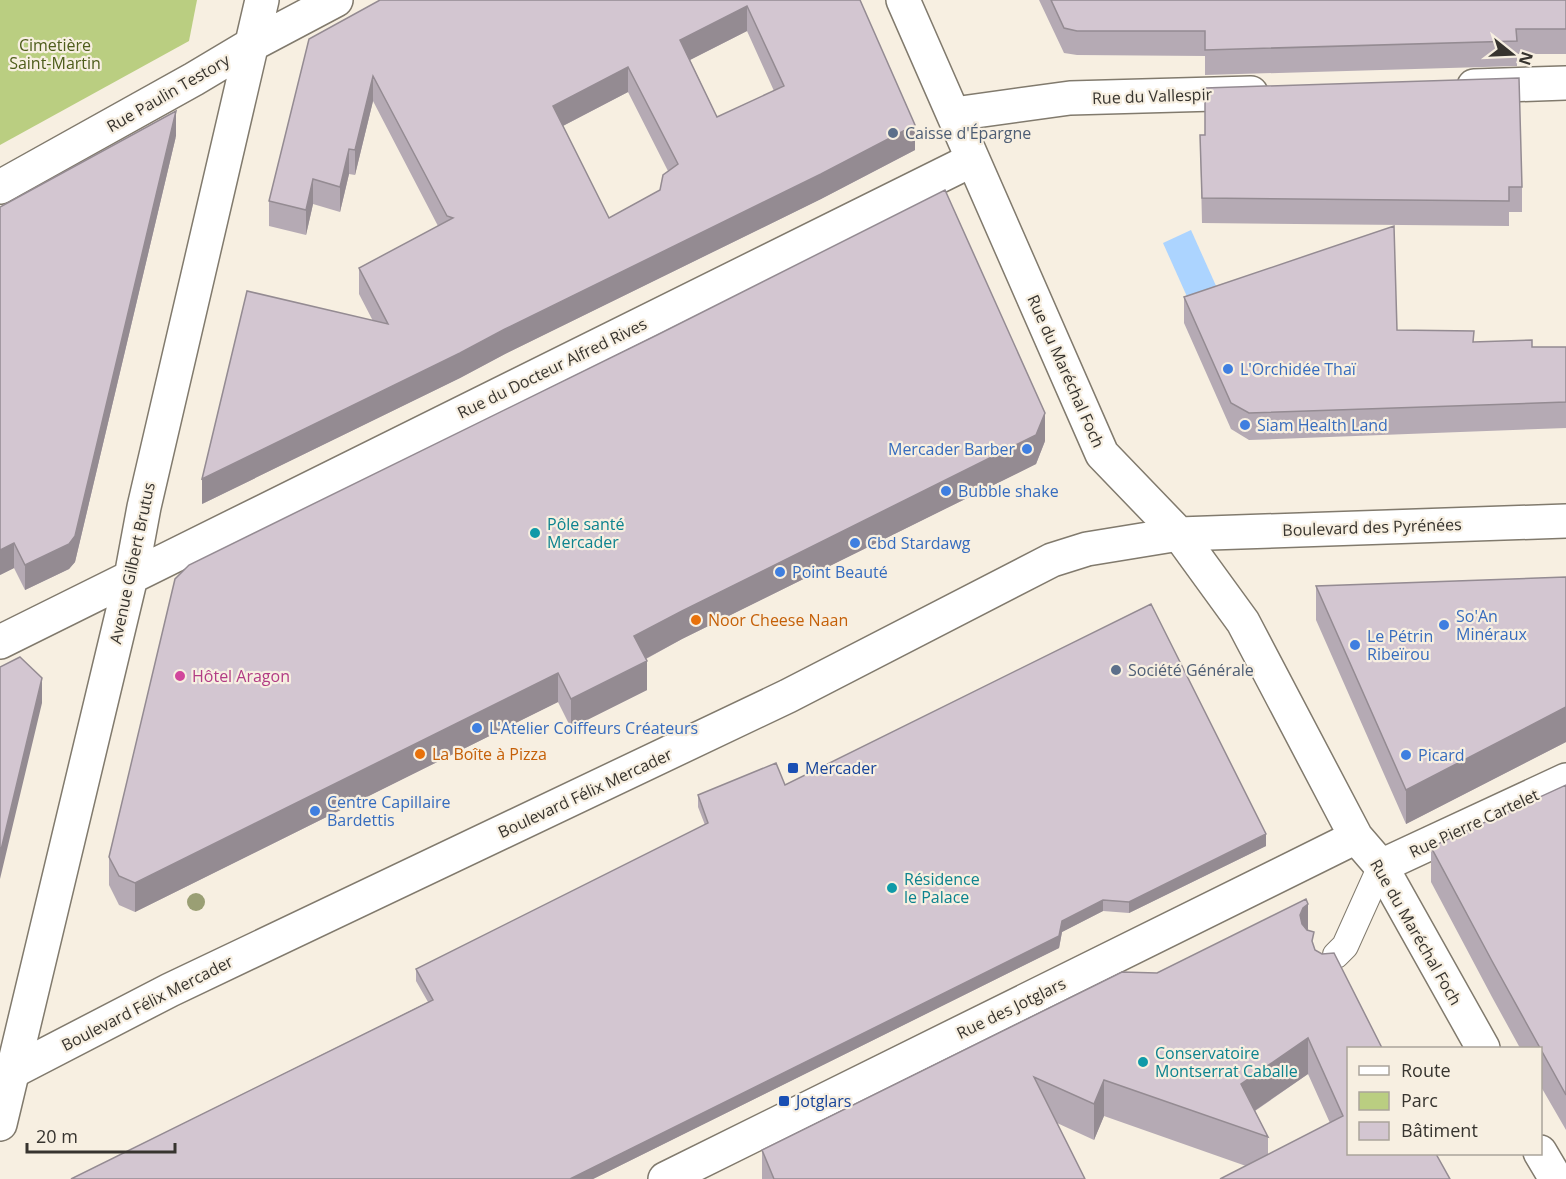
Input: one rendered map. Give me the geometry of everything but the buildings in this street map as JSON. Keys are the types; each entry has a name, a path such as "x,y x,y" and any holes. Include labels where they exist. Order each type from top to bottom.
{"street":[{"name":"Avenue Gilbert Brutus","path":"0,1124 6,1075 131,577 144,507 262,0"},
{"name":"Rue Paulin Testory","path":"0,187 251,45 336,0"},
{"name":"Rue du Maréchal Foch","path":"903,0 1102,454 1179,534 1244,622 1356,837 1381,866 1482,1047"},
{"path":"1448,86 1566,83"},
{"name":"Rue du Vallespir","path":"954,114 1070,98 1282,92"},
{"name":"Rue du Docteur Alfred Rives","path":"0,642 972,160"},
{"name":"Boulevard des Pyrénées","path":"1179,534 1566,521"},
{"name":"Boulevard Félix Mercader","path":"6,1075 170,990 788,696 1052,560 1087,549 1179,534"},
{"name":"Rue Pierre Cartelet","path":"1381,866 1566,780"},
{"name":"Rue des Jotglars","path":"686,1174 1356,837"},
{"path":"1542,1155 1556,1179"}],"lane":[{"path":"1326,961 1345,946 1381,866"}],"green space":[{"name":"Cimetière Saint-Martin","path":"0,0 197,0 189,41 0,145"}],"water":[{"path":"1191,230 1217,288 1189,301 1163,243"}],"place":[{"name":"Caisse d'Épargne","path":"893,133"},
{"name":"L'Orchidée Thaï","path":"1228,369"},
{"name":"Siam Health Land","path":"1245,425"},
{"name":"Mercader Barber","path":"1027,449"},
{"name":"Bubble shake","path":"946,491"},
{"name":"Pôle santé Mercader","path":"535,533"},
{"name":"Cbd Stardawg","path":"855,543"},
{"name":"Point Beauté","path":"780,572"},
{"name":"Noor Cheese Naan","path":"696,620"},
{"name":"So'An Minéraux","path":"1444,625"},
{"name":"Le Pétrin Ribeïrou","path":"1355,645"},
{"name":"Société Générale","path":"1116,670"},
{"name":"Hôtel Aragon","path":"180,676"},
{"name":"L'Atelier Coiffeurs Créateurs","path":"477,728"},
{"name":"La Boîte à Pizza","path":"420,754"},
{"name":"Picard","path":"1406,755"},
{"name":"Mercader","path":"793,768"},
{"name":"Centre Capillaire Bardettis","path":"315,811"},
{"name":"Résidence le Palace","path":"892,888"},
{"name":"Conservatoire Montserrat Caballe","path":"1143,1062"},
{"name":"Jotglars","path":"784,1101"}]}
